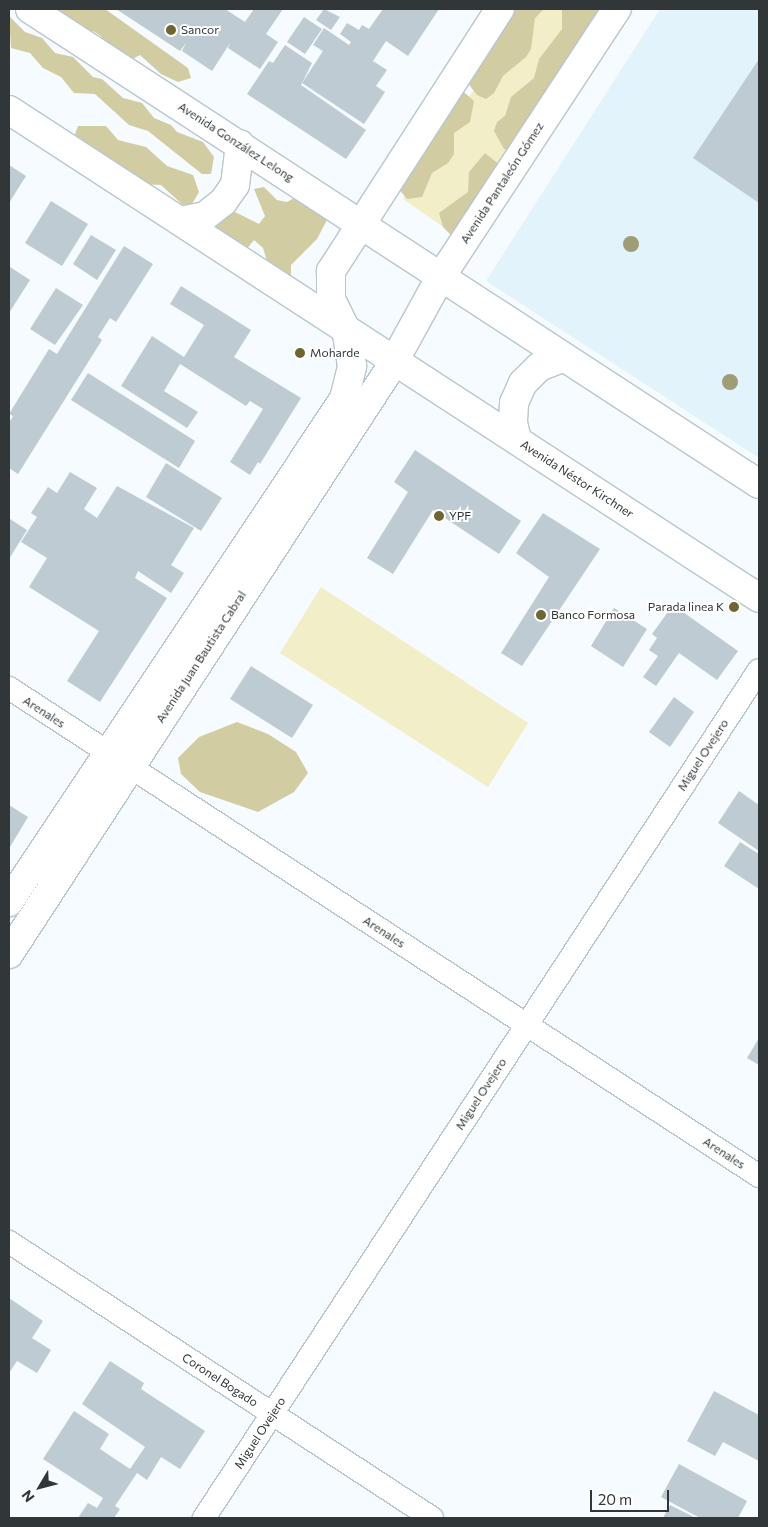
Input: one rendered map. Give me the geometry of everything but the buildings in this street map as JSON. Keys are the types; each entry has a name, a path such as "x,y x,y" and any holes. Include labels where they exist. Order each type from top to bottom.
{"main road":[{"name":"Avenida González Lelong","path":"30,9 240,144 440,278"},
{"path":"346,330 331,299 331,271 360,223 500,9"},
{"name":"Avenida Pantaleón Gómez","path":"394,361 440,278 616,9"},
{"path":"9,110 394,361"},
{"path":"180,221 205,216 223,202 235,185 240,144"},
{"path":"440,278 759,484"},
{"name":"Avenida Juan Bautista Cabral","path":"9,902 106,753 344,399 352,366 346,330"},
{"path":"517,440 513,422 514,403 523,383 539,368 562,358"},
{"name":"Avenida Juan Bautista Cabral","path":"9,954 394,361"},
{"name":"Avenida Néstor Kirchner","path":"394,361 759,598"}],"street":[{"name":"Miguel Ovejero","path":"204,1518 759,670"},
{"name":"Arenales","path":"9,688 129,768 759,1176"},
{"name":"Coronel Bogado","path":"9,1242 432,1518"}],"shaded area":[{"path":"35,9 105,9 188,68 191,78 178,82 161,74 140,55 124,64 109,54 101,36 93,31 84,35"},
{"path":"503,9 544,9 535,18 531,49 526,57 503,76 494,93 486,99 477,95 464,78"},
{"path":"526,9 598,9 452,233 403,199"},
{"path":"562,9 612,9 513,152 504,149 494,131 497,122 505,116 511,97 534,78 539,59 562,29"},
{"path":"660,9 759,9 759,458 486,281"},
{"path":"9,16 25,32 42,38 55,53 73,57 93,77 102,79 123,98 142,103 154,118 171,125 177,132 203,142 214,157 211,174 202,174 148,131 129,125 95,94 74,93 61,77 43,68 30,53 11,48"},
{"path":"458,87 474,101 470,122 454,133 454,154 448,163 432,173 422,197 407,199 398,188"},
{"path":"78,126 106,126 118,140 146,147 167,166 193,175 199,192 192,204 183,205 161,185 141,184 128,169 109,169 101,165 75,134"},
{"path":"485,153 501,166 454,238 443,227 439,213 468,192 469,172"},
{"path":"264,187 277,200 287,202 305,192 331,212 317,239 291,265 291,284 275,286 263,248 254,240 235,263 210,249 216,218 224,213 233,211 259,224 265,216 254,189"},
{"path":"321,587 528,723 488,787 280,653"},
{"path":"237,722 268,734 296,752 308,773 294,792 258,812 200,792 181,774 178,758 199,737"}],"place":[{"name":"Sancor","path":"171,30"},
{"name":"Moharde","path":"300,353"},
{"name":"YPF","path":"439,516"},
{"name":"Parada linea K","path":"734,607"},
{"name":"Banco Formosa","path":"541,615"}]}
